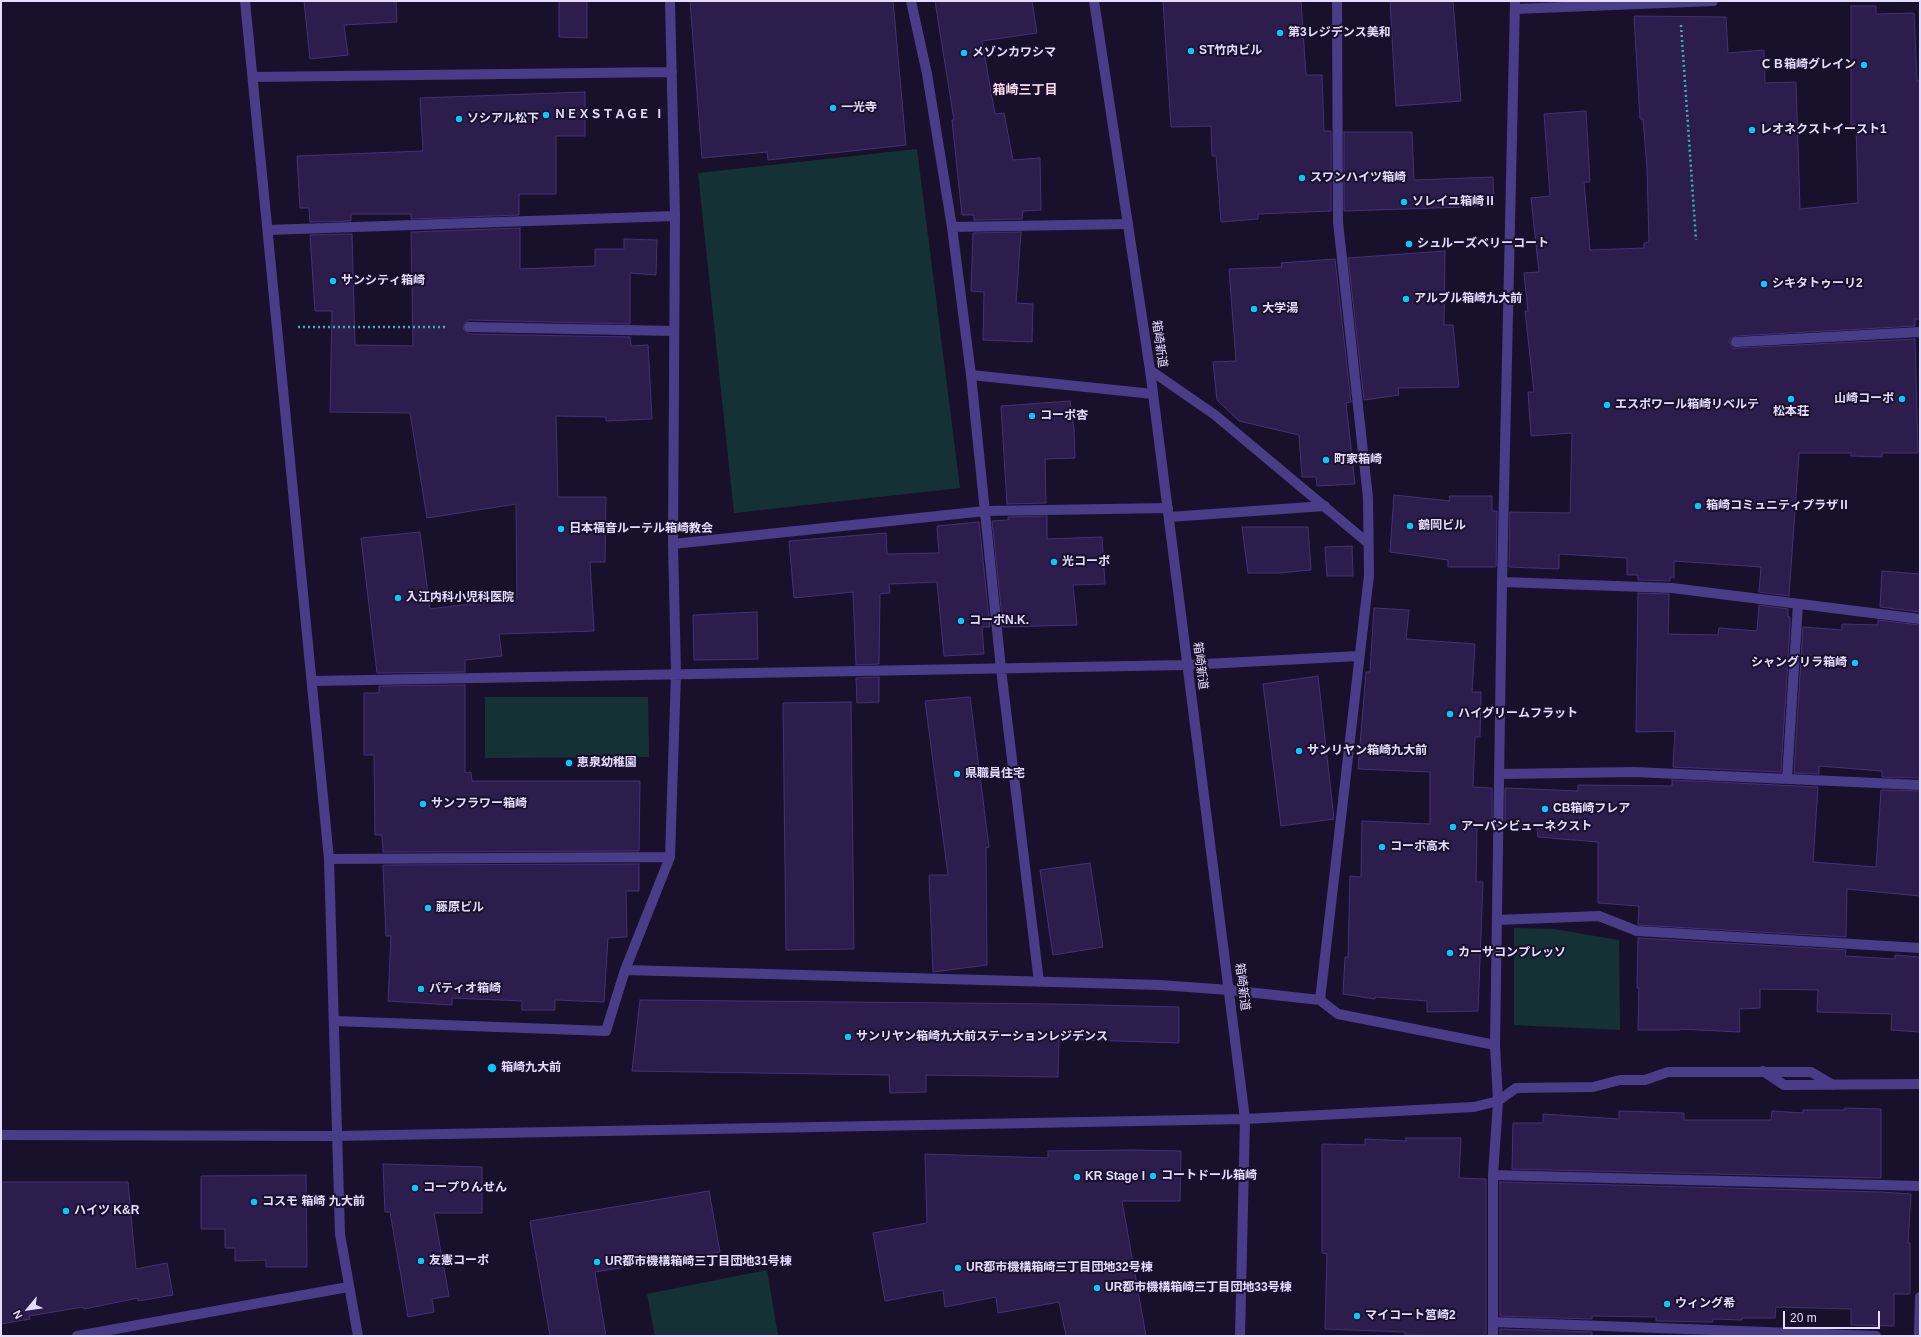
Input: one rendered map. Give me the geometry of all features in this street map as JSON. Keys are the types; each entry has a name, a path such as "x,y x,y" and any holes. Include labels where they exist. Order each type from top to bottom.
{"street":[{"path":"245,1 313,681 329,859 335,1021 340,1234 348,1287 358,1336"},
{"path":"335,1021 606,1031 625,970 670,857 676,674 673,544 675,216 670,1"},
{"path":"911,1 927,74 952,227 971,375 1001,669 1039,982"},
{"name":"箱崎新道","path":"1094,1 1150,370 1186,665 1230,990 1245,1120 1240,1336"},
{"path":"1320,1000 1369,574 1368,498 1338,222 1337,1"},
{"path":"1493,1336 1493,1175 1498,1124 1495,1045 1502,582 1515,5 1679,3 1713,1"},
{"path":"253,78 672,72"},
{"path":"268,230 675,216"},
{"path":"952,227 1128,224"},
{"path":"469,327 674,331"},
{"path":"1736,342 1920,332"},
{"path":"1150,370 1211,412 1368,543"},
{"path":"971,375 1153,394"},
{"path":"673,544 985,511 1168,513 1325,506"},
{"path":"1502,582 1672,588 1920,619"},
{"path":"1787,779 1798,604"},
{"path":"313,681 1186,665 1359,656"},
{"path":"1500,774 1634,772 1920,785"},
{"path":"329,859 670,857"},
{"path":"1497,920 1599,916 1637,932 1920,948"},
{"path":"625,970 1160,985 1230,990 1320,1000 1338,1014 1495,1045"},
{"path":"1763,1071 1784,1085 1920,1084"},
{"path":"1,1135 337,1136 1245,1120 1474,1107 1498,1101 1516,1088 1593,1087 1620,1080 1645,1080 1668,1072 1811,1072 1833,1085"},
{"path":"1493,1175 1920,1186"},
{"path":"77,1336 348,1287"},
{"path":"1919,1336 1920,1297"},
{"path":"1493,1322 1876,1336"}],"path":[{"path":"1679,3 1696,240"},
{"path":"278,327 469,327"}],"green space":[{"path":"917,149 960,488 734,513 698,173"},
{"path":"485,697 648,697 649,757 485,758"},
{"path":"1514,928 1554,929 1619,940 1620,1030 1514,1025"},
{"path":"767,1270 778,1336 655,1336 647,1294"}],"building":[{"path":"304,1 396,1 397,22 344,25 348,55 310,59"},
{"path":"559,1 587,1 587,38 559,37"},
{"path":"690,1 893,1 906,145 768,160 767,152 702,158"},
{"path":"935,1 1032,1 1037,33 982,41 995,114 1004,113 1013,160 1040,158 1041,210 1023,211 1022,219 974,220 974,215 962,215 952,120 954,120"},
{"path":"1163,1 1301,1 1306,75 1322,75 1324,131 1331,131 1331,211 1258,214 1258,219 1221,222 1216,156 1212,156 1211,126 1171,127"},
{"path":"1390,1 1453,1 1461,101 1396,106"},
{"path":"1851,6 1876,6 1876,14 1914,13 1917,81 1920,81 1920,319 1915,319 1915,326 1736,336 1730,339 1730,343 1733,348 1736,348 1915,339 1918,453 1882,453 1882,457 1851,456 1851,453 1799,453 1789,596 1759,592 1761,567 1674,561 1674,578 1670,577 1670,581 1638,580 1638,575 1627,575 1627,558 1559,554 1559,569 1509,567 1510,512 1570,513 1572,433 1531,436 1528,392 1534,392 1525,311 1528,311 1524,273 1539,272 1531,198 1550,196 1544,114 1586,111 1590,182 1584,182 1590,250 1644,248 1644,243 1649,242 1647,168 1643,119 1640,119 1634,16 1726,17 1728,53 1764,50 1765,83 1796,82 1800,209 1858,203 1856,125 1851,125"},
{"path":"585,92 585,136 556,136 556,194 519,194 519,215 411,219 411,214 351,214 351,221 310,222 309,208 300,208 297,156 423,151 420,98"},
{"path":"1344,132 1412,132 1414,180 1493,177 1494,206 1344,211"},
{"path":"520,228 520,269 595,266 595,249 624,249 624,239 657,240 656,275 630,273 630,324 469,320 463,326 464,330 469,334 630,337 631,346 648,345 652,419 606,421 606,417 556,416 558,497 606,497 605,562 590,562 594,631 499,634 502,656 465,660 465,672 377,673 361,538 420,532 430,609 517,598 516,504 427,518 410,413 330,412 332,311 315,311 310,235 352,234 355,345 413,346 411,232"},
{"path":"1021,232 1016,303 1033,304 1032,342 983,340 984,292 971,291 973,233"},
{"path":"1445,251 1444,325 1453,325 1459,387 1398,388 1399,395 1364,400 1348,258"},
{"path":"1335,259 1351,402 1346,403 1355,484 1317,486 1316,477 1302,477 1299,435 1239,421 1217,400 1213,362 1236,361 1229,269 1282,267 1281,263"},
{"path":"1070,401 1074,429 1075,458 1045,459 1046,503 1007,504 1001,406"},
{"path":"1394,495 1450,501 1449,496 1492,496 1492,511 1497,511 1496,567 1448,567 1448,560 1390,552"},
{"path":"1047,516 1047,539 1102,537 1105,584 1073,585 1077,625 1003,627 992,521 1008,520 1008,517"},
{"path":"979,522 990,627 982,627 984,654 944,656 937,582 889,584 890,593 880,594 879,664 856,665 853,592 794,598 789,541 886,533 887,554 939,553 937,526"},
{"path":"1242,527 1308,527 1311,570 1279,573 1248,573"},
{"path":"1352,546 1353,576 1327,576 1325,547"},
{"path":"1882,571 1920,574 1920,612 1880,607"},
{"path":"1638,593 1669,594 1668,634 1718,635 1719,628 1757,631 1759,605 1788,609 1790,626 1781,772 1673,767 1675,731 1636,732"},
{"path":"1374,608 1409,610 1406,639 1475,644 1472,692 1481,692 1480,737 1475,737 1473,787 1492,788 1492,827 1477,827 1476,882 1483,882 1478,1011 1427,1012 1427,1001 1375,997 1375,999 1343,994 1345,957 1348,957 1350,876 1361,877 1362,821 1430,824 1430,772 1358,769 1366,672 1370,672"},
{"path":"757,612 758,659 694,660 693,615"},
{"path":"1878,620 1920,625 1920,778 1882,777 1882,771 1819,766 1819,774 1794,773 1803,627 1842,630 1842,624 1878,625"},
{"name":"サンリヤン箱崎九大前","path":"1318,676 1334,819 1281,826 1263,684"},
{"path":"879,677 879,702 857,703 856,678"},
{"path":"465,685 465,773 471,772 472,781 640,781 639,851 383,852 382,835 375,835 374,755 364,755 364,693 379,693 379,686"},
{"path":"970,697 989,847 986,848 987,965 933,972 929,875 948,875 925,701"},
{"path":"851,702 854,949 786,950 783,703"},
{"path":"1672,780 1818,787 1813,862 1876,867 1881,790 1920,791 1920,896 1847,889 1846,937 1638,925 1639,906 1598,903 1598,842 1538,837 1537,827 1505,827 1505,788 1578,791 1578,785 1672,786"},
{"path":"1090,863 1103,947 1053,955 1040,870"},
{"path":"639,864 639,891 626,891 627,937 608,938 604,1002 555,1000 555,1010 522,1010 522,1001 452,998 452,1005 388,1001 391,936 386,936 383,865"},
{"path":"1638,938 1846,950 1845,956 1895,959 1895,955 1920,957 1920,1032 1891,1030 1892,1014 1817,1012 1818,990 1760,989 1760,1008 1739,1009 1740,1032 1680,1029 1638,1030"},
{"name":"サンリヤン箱崎九大前ステーションレジデンス","path":"640,1000 1053,1004 1179,1007 1179,1043 1059,1039 1058,1077 926,1075 926,1092 890,1093 889,1075 632,1071"},
{"path":"1845,1108 1881,1109 1881,1178 1512,1169 1513,1123 1543,1123 1543,1114 1619,1119 1619,1111 1684,1113 1684,1120 1771,1120 1772,1111 1803,1113 1803,1110 1845,1110"},
{"path":"1406,1138 1461,1138 1459,1178 1486,1179 1486,1336 1405,1335 1405,1332 1325,1329 1327,1254 1322,1253 1322,1144 1365,1145 1365,1139 1406,1141"},
{"path":"1048,1151 1181,1151 1180,1201 1122,1201 1146,1336 1066,1336 1059,1302 998,1313 996,1297 945,1307 943,1290 885,1301 873,1233 927,1223 925,1154 1048,1158"},
{"path":"383,1164 482,1167 482,1213 434,1213 449,1296 432,1299 434,1312 408,1317 390,1212 385,1212"},
{"name":"コスモ 箱崎 九大前","path":"306,1175 307,1267 266,1267 266,1260 235,1261 235,1248 225,1248 225,1229 201,1229 201,1176"},
{"path":"1,1182 128,1182 136,1269 167,1263 173,1295 138,1301 138,1298 84,1309 83,1307 29,1316 30,1319 1,1324"},
{"path":"1500,1182 1911,1194 1908,1243 1910,1243 1910,1294 1894,1294 1894,1326 1851,1325 1851,1309 1776,1307 1775,1318 1742,1318 1742,1320 1713,1319 1713,1322 1656,1321 1656,1317 1592,1316 1592,1319 1500,1316"},
{"name":"UR都市機構箱崎三丁目団地31号棟","path":"709,1191 720,1252 595,1272 606,1336 550,1336 530,1221"},
{"path":"1500,1329 1592,1332 1592,1336 1500,1336"}],"place":[{"name":"第3レジデンス美和","path":"1280,33"},
{"name":"ST竹内ビル","path":"1191,51"},
{"name":"メゾンカワシマ","path":"964,53"},
{"name":"ＣＢ箱崎グレイン","path":"1864,65"},
{"name":"一光寺","path":"833,108"},
{"name":"ＮＥＸＳＴＡＧＥ Ⅰ","path":"546,115"},
{"name":"ソシアル松下","path":"459,119"},
{"name":"レオネクストイースト1","path":"1752,130"},
{"name":"スワンハイツ箱崎","path":"1302,178"},
{"name":"ソレイユ箱崎Ⅱ","path":"1404,202"},
{"name":"シュルーズベリーコート","path":"1409,244"},
{"name":"サンシティ箱崎","path":"333,281"},
{"name":"シキタトゥーリ2","path":"1764,284"},
{"name":"アルブル箱崎九大前","path":"1406,299"},
{"name":"大学湯","path":"1254,309"},
{"name":"松本荘","path":"1791,399"},
{"name":"山崎コーポ","path":"1902,399"},
{"name":"エスポワール箱崎リベルテ","path":"1607,405"},
{"name":"コーポ杏","path":"1032,416"},
{"name":"町家箱崎","path":"1326,460"},
{"name":"箱崎コミュニティプラザⅡ","path":"1698,506"},
{"name":"鶴岡ビル","path":"1410,526"},
{"name":"日本福音ルーテル箱崎教会","path":"561,529"},
{"name":"光コーポ","path":"1054,562"},
{"name":"入江内科小児科医院","path":"398,598"},
{"name":"コーポN.K.","path":"961,621"},
{"name":"シャングリラ箱崎","path":"1855,663"},
{"name":"ハイグリームフラット","path":"1450,714"},
{"name":"サンリヤン箱崎九大前","path":"1299,751"},
{"name":"恵泉幼稚園","path":"569,763"},
{"name":"県職員住宅","path":"957,774"},
{"name":"サンフラワー箱崎","path":"423,804"},
{"name":"CB箱崎フレア","path":"1545,809"},
{"name":"アーバンビューネクスト","path":"1453,827"},
{"name":"コーポ高木","path":"1382,847"},
{"name":"藤原ビル","path":"428,908"},
{"name":"カーサコンプレッソ","path":"1450,953"},
{"name":"パティオ箱崎","path":"421,989"},
{"name":"サンリヤン箱崎九大前ステーションレジデンス","path":"848,1037"},
{"name":"箱崎九大前","path":"492,1068"},
{"name":"コートドール箱崎","path":"1153,1176"},
{"name":"KR Stage I","path":"1077,1177"},
{"name":"コープりんせん","path":"415,1188"},
{"name":"コスモ 箱崎 九大前","path":"254,1202"},
{"name":"ハイツ K&R","path":"66,1211"},
{"name":"友憲コーポ","path":"421,1261"},
{"name":"UR都市機構箱崎三丁目団地31号棟","path":"597,1262"},
{"name":"UR都市機構箱崎三丁目団地32号棟","path":"958,1268"},
{"name":"UR都市機構箱崎三丁目団地33号棟","path":"1097,1288"},
{"name":"ウィング希","path":"1667,1304"},
{"name":"マイコート筥崎2","path":"1357,1316"}],"district":[{"name":"箱崎三丁目","path":"1025,90"}]}
